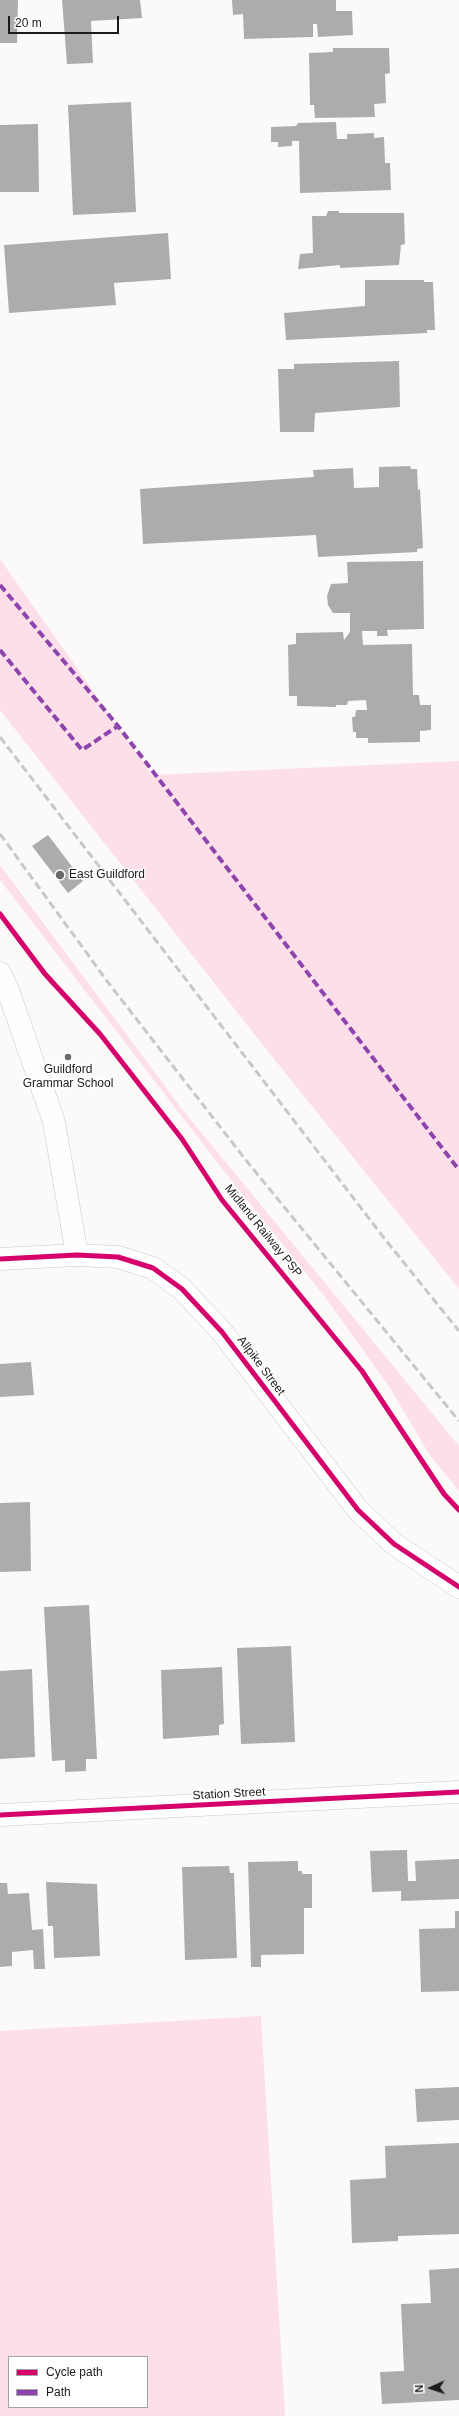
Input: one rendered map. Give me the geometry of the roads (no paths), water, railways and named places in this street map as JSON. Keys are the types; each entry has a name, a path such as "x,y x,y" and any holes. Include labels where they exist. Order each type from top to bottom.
{"street":[{"path":"0,973 8,990 54,1122 77,1255"},
{"name":"Allpike Street","path":"0,1259 77,1255 118,1257 153,1268 182,1289 222,1332 358,1510 394,1544 459,1586"},
{"name":"Station Street","path":"0,1815 459,1792"}],"railway":[{"path":"0,737 384,1238 459,1331"},
{"path":"0,834 107,981 245,1159 459,1421"}],"place":[{"name":"East Guildford","path":"60,875"},
{"name":"Guildford Grammar School","path":"68,1057"}]}
